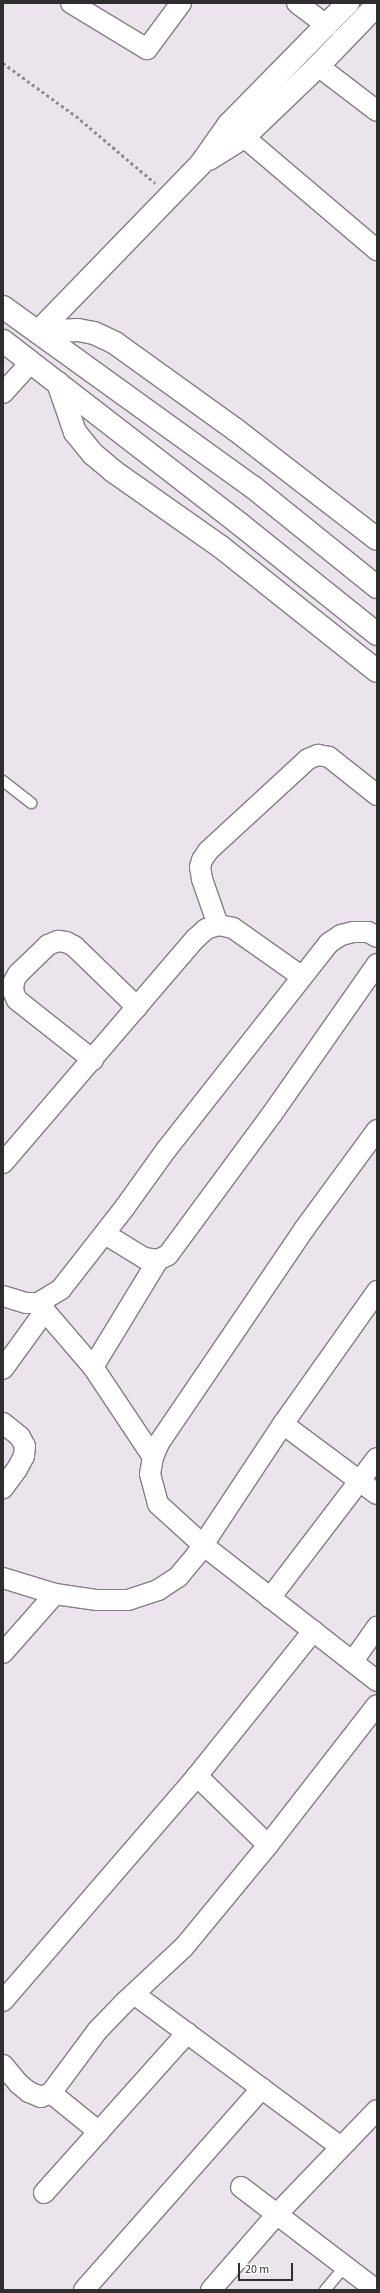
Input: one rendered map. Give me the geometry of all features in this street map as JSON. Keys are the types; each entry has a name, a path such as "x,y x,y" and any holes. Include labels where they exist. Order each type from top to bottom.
{"main road":[{"path":"38,332 200,165 229,124 348,3"},
{"path":"200,165 244,137 318,66 377,5"},
{"path":"3,307 252,487 377,587"},
{"path":"38,332 78,330 94,333 115,343 236,430 377,539"},
{"path":"3,341 377,634"},
{"path":"58,383 74,432 93,454 113,471 221,547 377,671"}],"street":[{"path":"71,3 146,49 181,3"},
{"path":"297,3 327,26"},
{"path":"318,66 377,111"},
{"path":"244,137 377,250"},
{"path":"3,394 31,362"},
{"path":"218,925 202,879 200,867 202,860 208,851 308,759 318,754 328,757 377,795"},
{"path":"3,1163 93,1060 195,939 206,929 218,925 233,928 301,976"},
{"path":"3,1369 42,1307 61,1289 166,1150 301,976 329,943 341,935 353,932 368,932 377,937"},
{"path":"93,1060 17,1000 13,991 14,981 18,974 48,945 58,941 66,942 74,946 137,1007"},
{"path":"93,1367 158,1260 168,1255 176,1245 377,964"},
{"path":"377,1130 305,1228 159,1443 153,1457 150,1474 158,1504 203,1545 377,1680"},
{"path":"104,1234 144,1258 158,1260"},
{"path":"3,1578 55,1594 96,1600 128,1600 158,1590 178,1577 203,1545 283,1424 377,1291"},
{"path":"3,1296 42,1307 93,1367 153,1457"},
{"path":"3,1423 20,1437 25,1446 24,1456 17,1469 3,1488"},
{"path":"283,1424 377,1494"},
{"path":"270,1598 377,1458"},
{"path":"3,1653 55,1594"},
{"path":"353,1661 377,1627"},
{"path":"3,2002 197,1776 314,1631"},
{"path":"3,2067 29,2092 41,2097 51,2093 97,2031 184,1947 268,1846 377,1705"},
{"path":"197,1776 268,1846"},
{"path":"134,1994 341,2147"},
{"path":"44,2193 187,2033"},
{"path":"84,2290 262,2088"},
{"path":"51,2093 99,2132"},
{"path":"211,2290 276,2214 377,2110"},
{"path":"241,2187 376,2290"}],"lane":[{"path":"3,781 31,803"},
{"path":"325,2290 345,2266"}],"path":[{"path":"3,63 76,116 170,196"}]}
